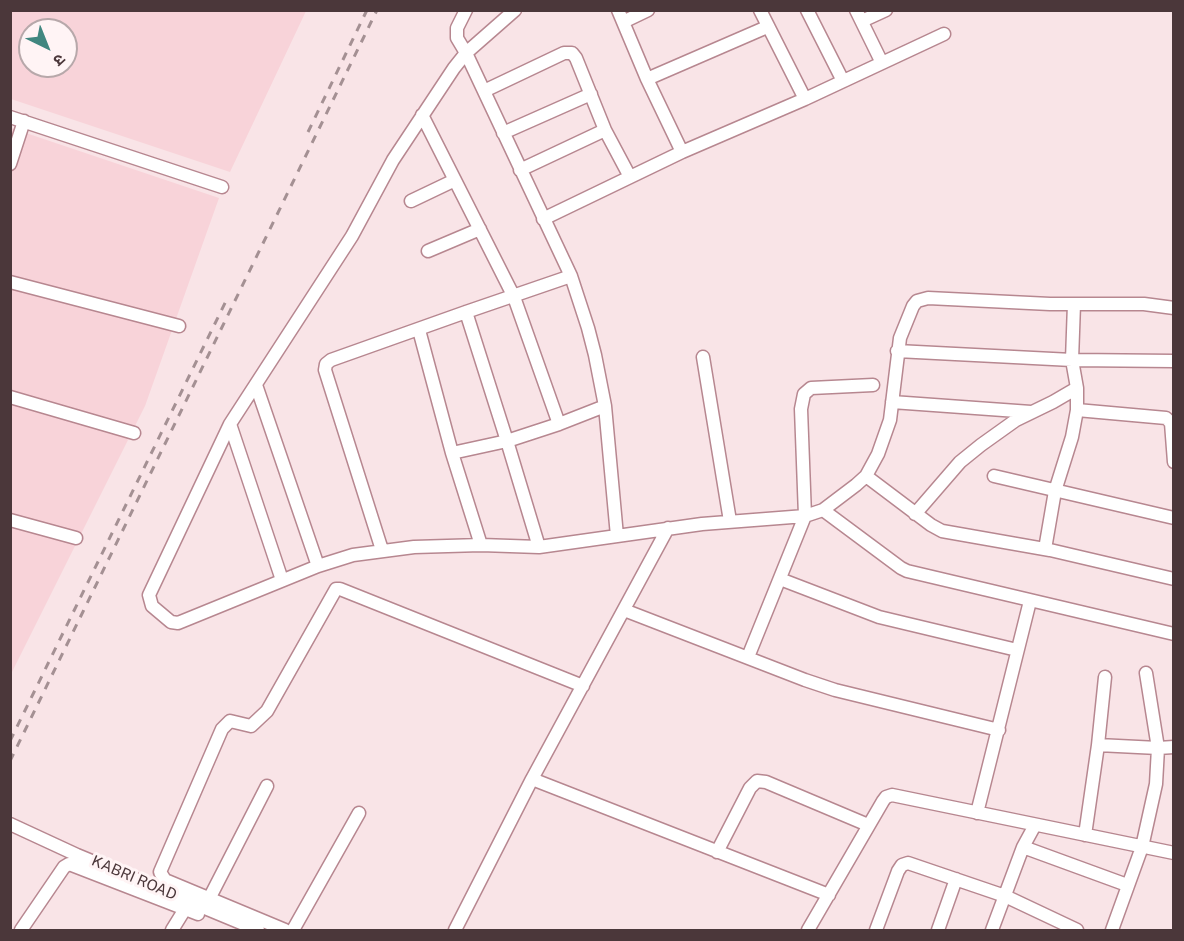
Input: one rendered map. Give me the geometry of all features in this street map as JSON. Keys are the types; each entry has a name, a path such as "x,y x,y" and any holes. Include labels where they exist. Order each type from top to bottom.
{"street":[{"path":"466,10 456,34 571,276 595,355 605,406 617,536"},
{"path":"648,10 621,16 647,79 682,152"},
{"path":"760,10 805,99"},
{"path":"807,10 843,81"},
{"path":"882,63 859,16 886,10"},
{"path":"515,12 466,53 454,68 393,160 351,236 230,424 151,590 150,602 171,622 178,623 318,566 353,555 382,550 481,545 539,547 668,528 805,516 822,510 846,494 866,476 886,435 897,351 913,306 917,301 924,298 1074,304 1144,304 1173,308"},
{"path":"647,79 767,27"},
{"path":"543,219 682,152 805,99 944,34"},
{"path":"484,91 568,52 572,53 605,130 630,177"},
{"path":"503,133 591,94"},
{"path":"422,115 514,297 559,424"},
{"path":"10,117 222,187"},
{"path":"10,164 24,121"},
{"path":"520,170 605,130"},
{"path":"411,201 455,180"},
{"path":"428,251 480,229"},
{"path":"382,550 325,367 331,360 571,276"},
{"path":"10,282 179,326"},
{"path":"1045,549 1054,491 1072,437 1077,410 1077,388 1072,360 1074,304"},
{"path":"466,312 539,547"},
{"path":"419,330 452,453 481,545"},
{"path":"897,351 1072,360 1173,361"},
{"path":"703,357 730,521"},
{"path":"255,385 318,566"},
{"path":"748,657 805,516 801,409 804,394 812,388 873,385"},
{"path":"915,514 960,462 996,433 1077,388"},
{"path":"10,397 134,433"},
{"path":"892,402 1032,412"},
{"path":"452,453 507,441 605,406"},
{"path":"1077,410 1166,418 1171,423 1173,462"},
{"path":"230,424 282,580"},
{"path":"866,476 936,529 1045,549 1173,579"},
{"path":"994,476 1173,518"},
{"path":"822,510 900,568 1173,634"},
{"path":"10,520 76,538"},
{"path":"454,930 532,778 668,528"},
{"path":"780,579 879,617 1017,650"},
{"path":"285,930 165,879 160,872 222,729 230,721 251,726 267,711 332,592 340,589 583,686"},
{"path":"977,813 1030,601"},
{"path":"624,610 835,690 999,730"},
{"path":"1112,930 1142,847 1156,784 1158,748 1146,673"},
{"path":"1085,835 1105,677"},
{"path":"1098,745 1173,747"},
{"path":"532,778 829,896"},
{"path":"717,852 753,783 757,781 766,782 868,825"},
{"path":"209,899 267,786"},
{"path":"808,930 868,825 883,801 892,795 1173,853"},
{"path":"293,930 359,813"},
{"name":"KABRI ROAD","path":"10,824 77,855 258,930"},
{"path":"992,930 1023,847 1035,825"},
{"path":"1023,847 1127,885"},
{"path":"21,930 64,867 69,864 237,930"},
{"path":"876,930 902,865 914,865 1005,896 1077,930"},
{"path":"938,930 956,879"},
{"path":"172,930 185,909"}],"shaded area":[{"path":"11,10 306,10 230,172 11,99"},
{"path":"11,128 219,198 145,406 11,674"}],"railway":[{"path":"308,132 367,10"},
{"path":"10,761 377,10"},
{"path":"10,741 227,299"}]}
